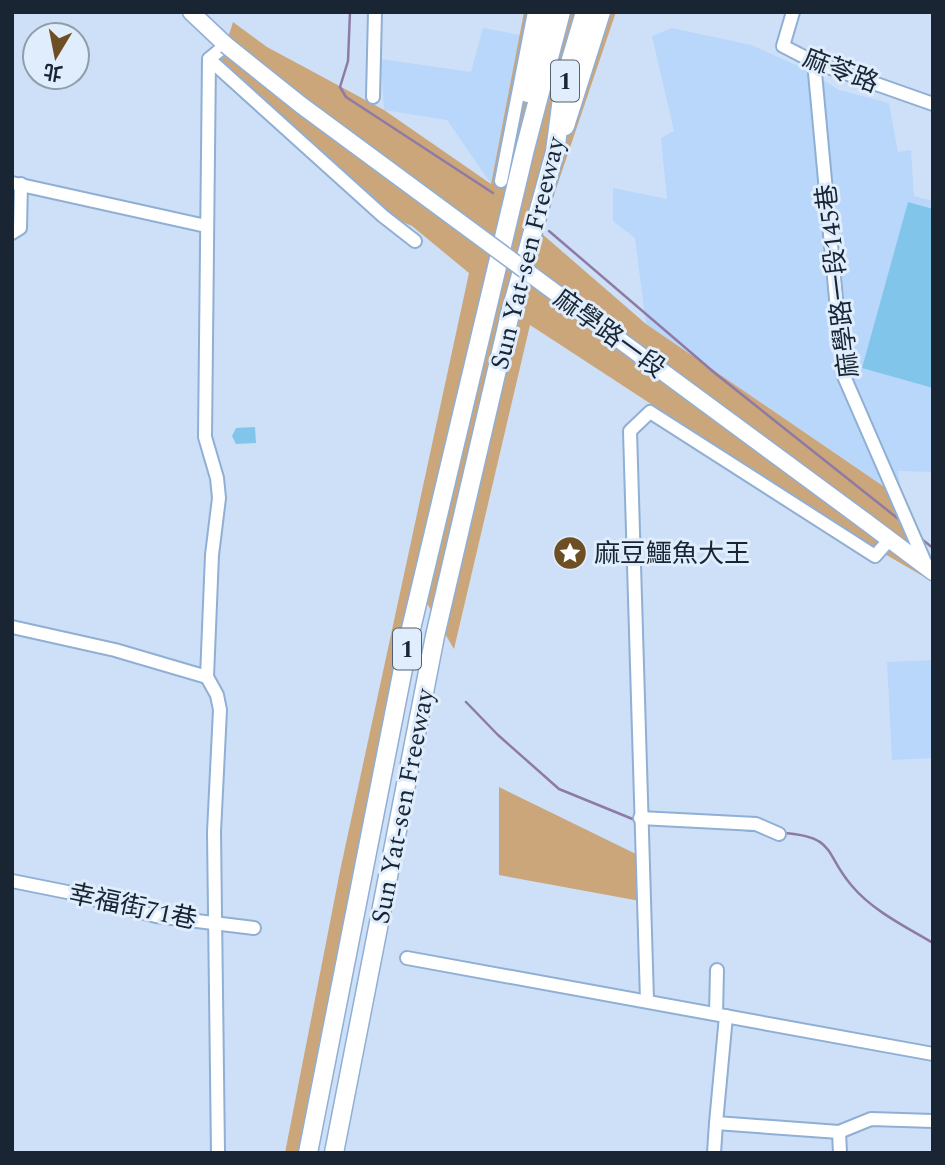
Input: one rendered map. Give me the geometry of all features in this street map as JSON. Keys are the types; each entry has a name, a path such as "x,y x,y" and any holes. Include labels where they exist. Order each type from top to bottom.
{"highway":[{"path":"525,149 527,99 544,12"},
{"name":"Sun Yat-sen Freeway","path":"308,1153 410,633 525,149 561,12"},
{"name":"Sun Yat-sen Freeway","path":"334,1153 435,636 509,318 555,152 564,83 585,12"},
{"path":"555,152 572,109 601,12"}],"main road":[{"name":"麻學路一段","path":"191,12 226,45 301,105 930,570"}],"street":[{"path":"373,97 375,12"},
{"path":"501,181 534,12"},
{"name":"麻苓路","path":"793,12 783,46 814,62 933,104"},
{"path":"218,1153 214,923 220,710 207,677 212,555 219,498 217,478 205,437 206,226 209,59 226,45"},
{"path":"209,59 383,216 415,241"},
{"name":"麻學路一段145巷","path":"814,62 843,374 930,570"},
{"path":"12,233 20,228 17,183 206,226"},
{"path":"647,1000 630,431 650,412 875,556 888,540"},
{"path":"12,627 115,650 207,677"},
{"path":"640,818 755,824 779,834"},
{"name":"幸福街71巷","path":"12,881 67,892 156,916 254,928"},
{"path":"407,958 933,1054"},
{"path":"714,1153 721,1015 717,970"},
{"path":"716,1123 839,1132 871,1119 933,1121"},
{"path":"839,1132 840,1153"}],"shaded area":[{"path":"524,12 616,12 541,233 646,324 902,499 933,564 933,582 847,532 530,325 454,649 418,588 301,1153 285,1153 340,871 469,273 412,226 360,204 220,63 233,22 267,47 384,110 491,184"},
{"path":"483,28 520,35 491,184 447,120 384,110 381,59 471,72"},
{"path":"672,28 751,45 807,70 839,90 889,103 898,152 911,150 914,196 933,201 933,472 898,471 902,499 646,324 635,238 613,221 613,188 667,199 661,138 674,131 652,36"},
{"path":"933,660 933,758 892,760 887,662"},
{"path":"499,787 636,854 640,901 499,875"}],"building":[{"path":"908,202 933,209 933,388 862,368"},
{"path":"255,427 256,443 236,444 232,436 236,428"}],"waterway":[{"path":"350,12 348,61 340,87 346,97 493,193"},
{"path":"549,231 716,374 901,521"},
{"path":"919,537 933,548"},
{"path":"466,702 498,735 559,789 635,820"},
{"path":"725,828 757,831"},
{"path":"784,833 813,838 821,843 860,895 890,918 933,943"}],"place":[{"name":"麻豆鱷魚大王","path":"570,553"}]}
